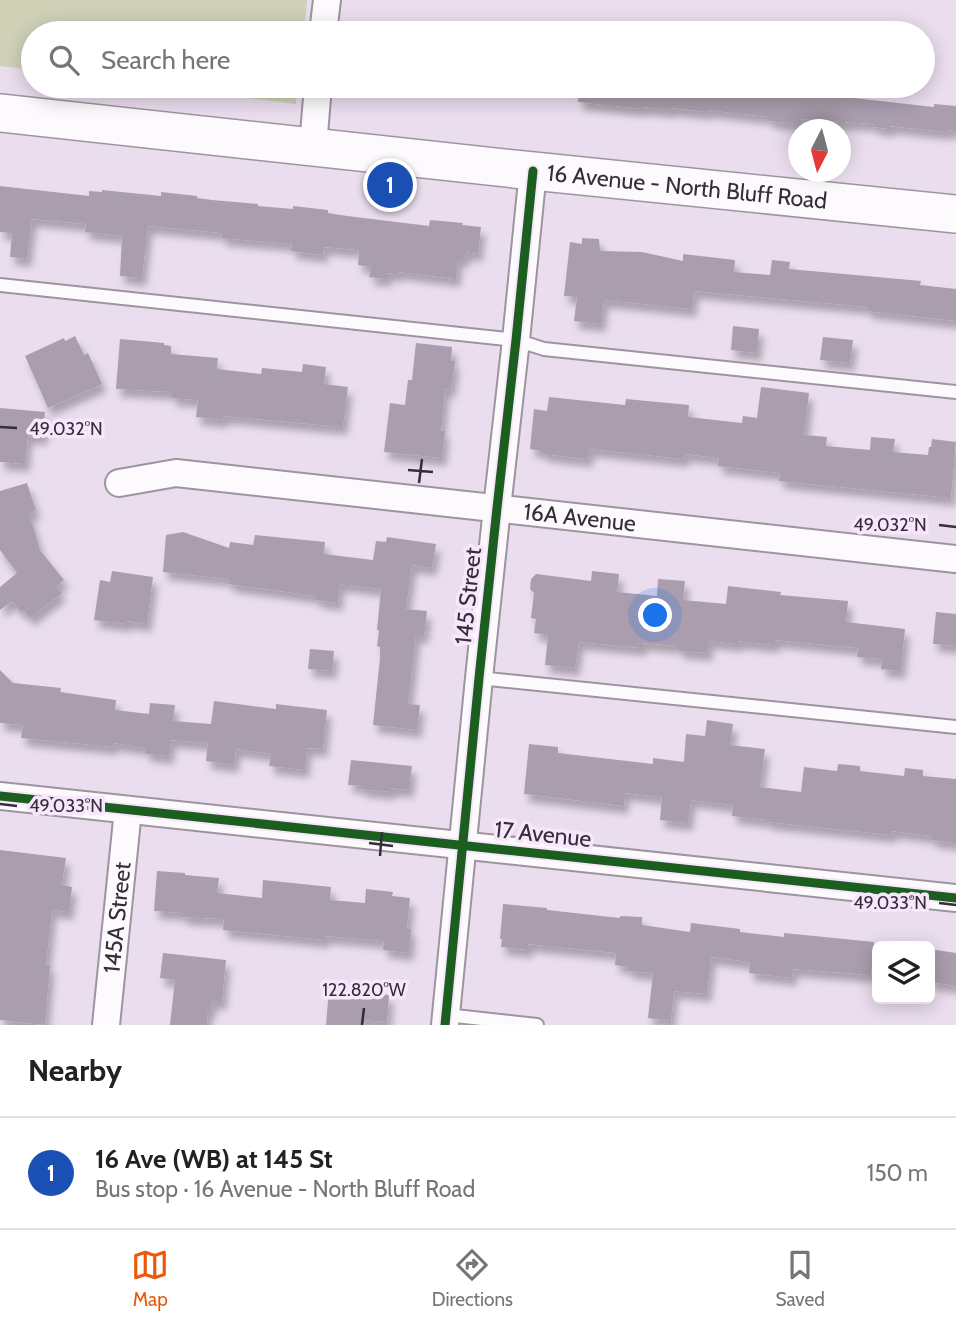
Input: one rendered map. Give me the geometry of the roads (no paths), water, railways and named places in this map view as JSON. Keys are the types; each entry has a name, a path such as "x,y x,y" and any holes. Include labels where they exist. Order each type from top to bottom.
{"main road":[{"name":"16 Avenue - North Bluff Road","path":"0,113 956,214"}],"street":[{"path":"324,21 327,0"},
{"path":"313,146 317,98"},
{"name":"145 Street","path":"446,1020 533,171"},
{"name":"16A Avenue","path":"119,483 176,473 956,559"},
{"name":"17 Avenue","path":"0,796 956,898"},
{"name":"145A Street","path":"106,1025 128,810"}],"lane":[{"path":"0,285 516,340 544,349 956,393"},
{"path":"479,678 956,727"},
{"path":"446,1020 537,1025"}],"place":[{"name":"16 Ave (WB) at 145 St","path":"390,185"}]}
